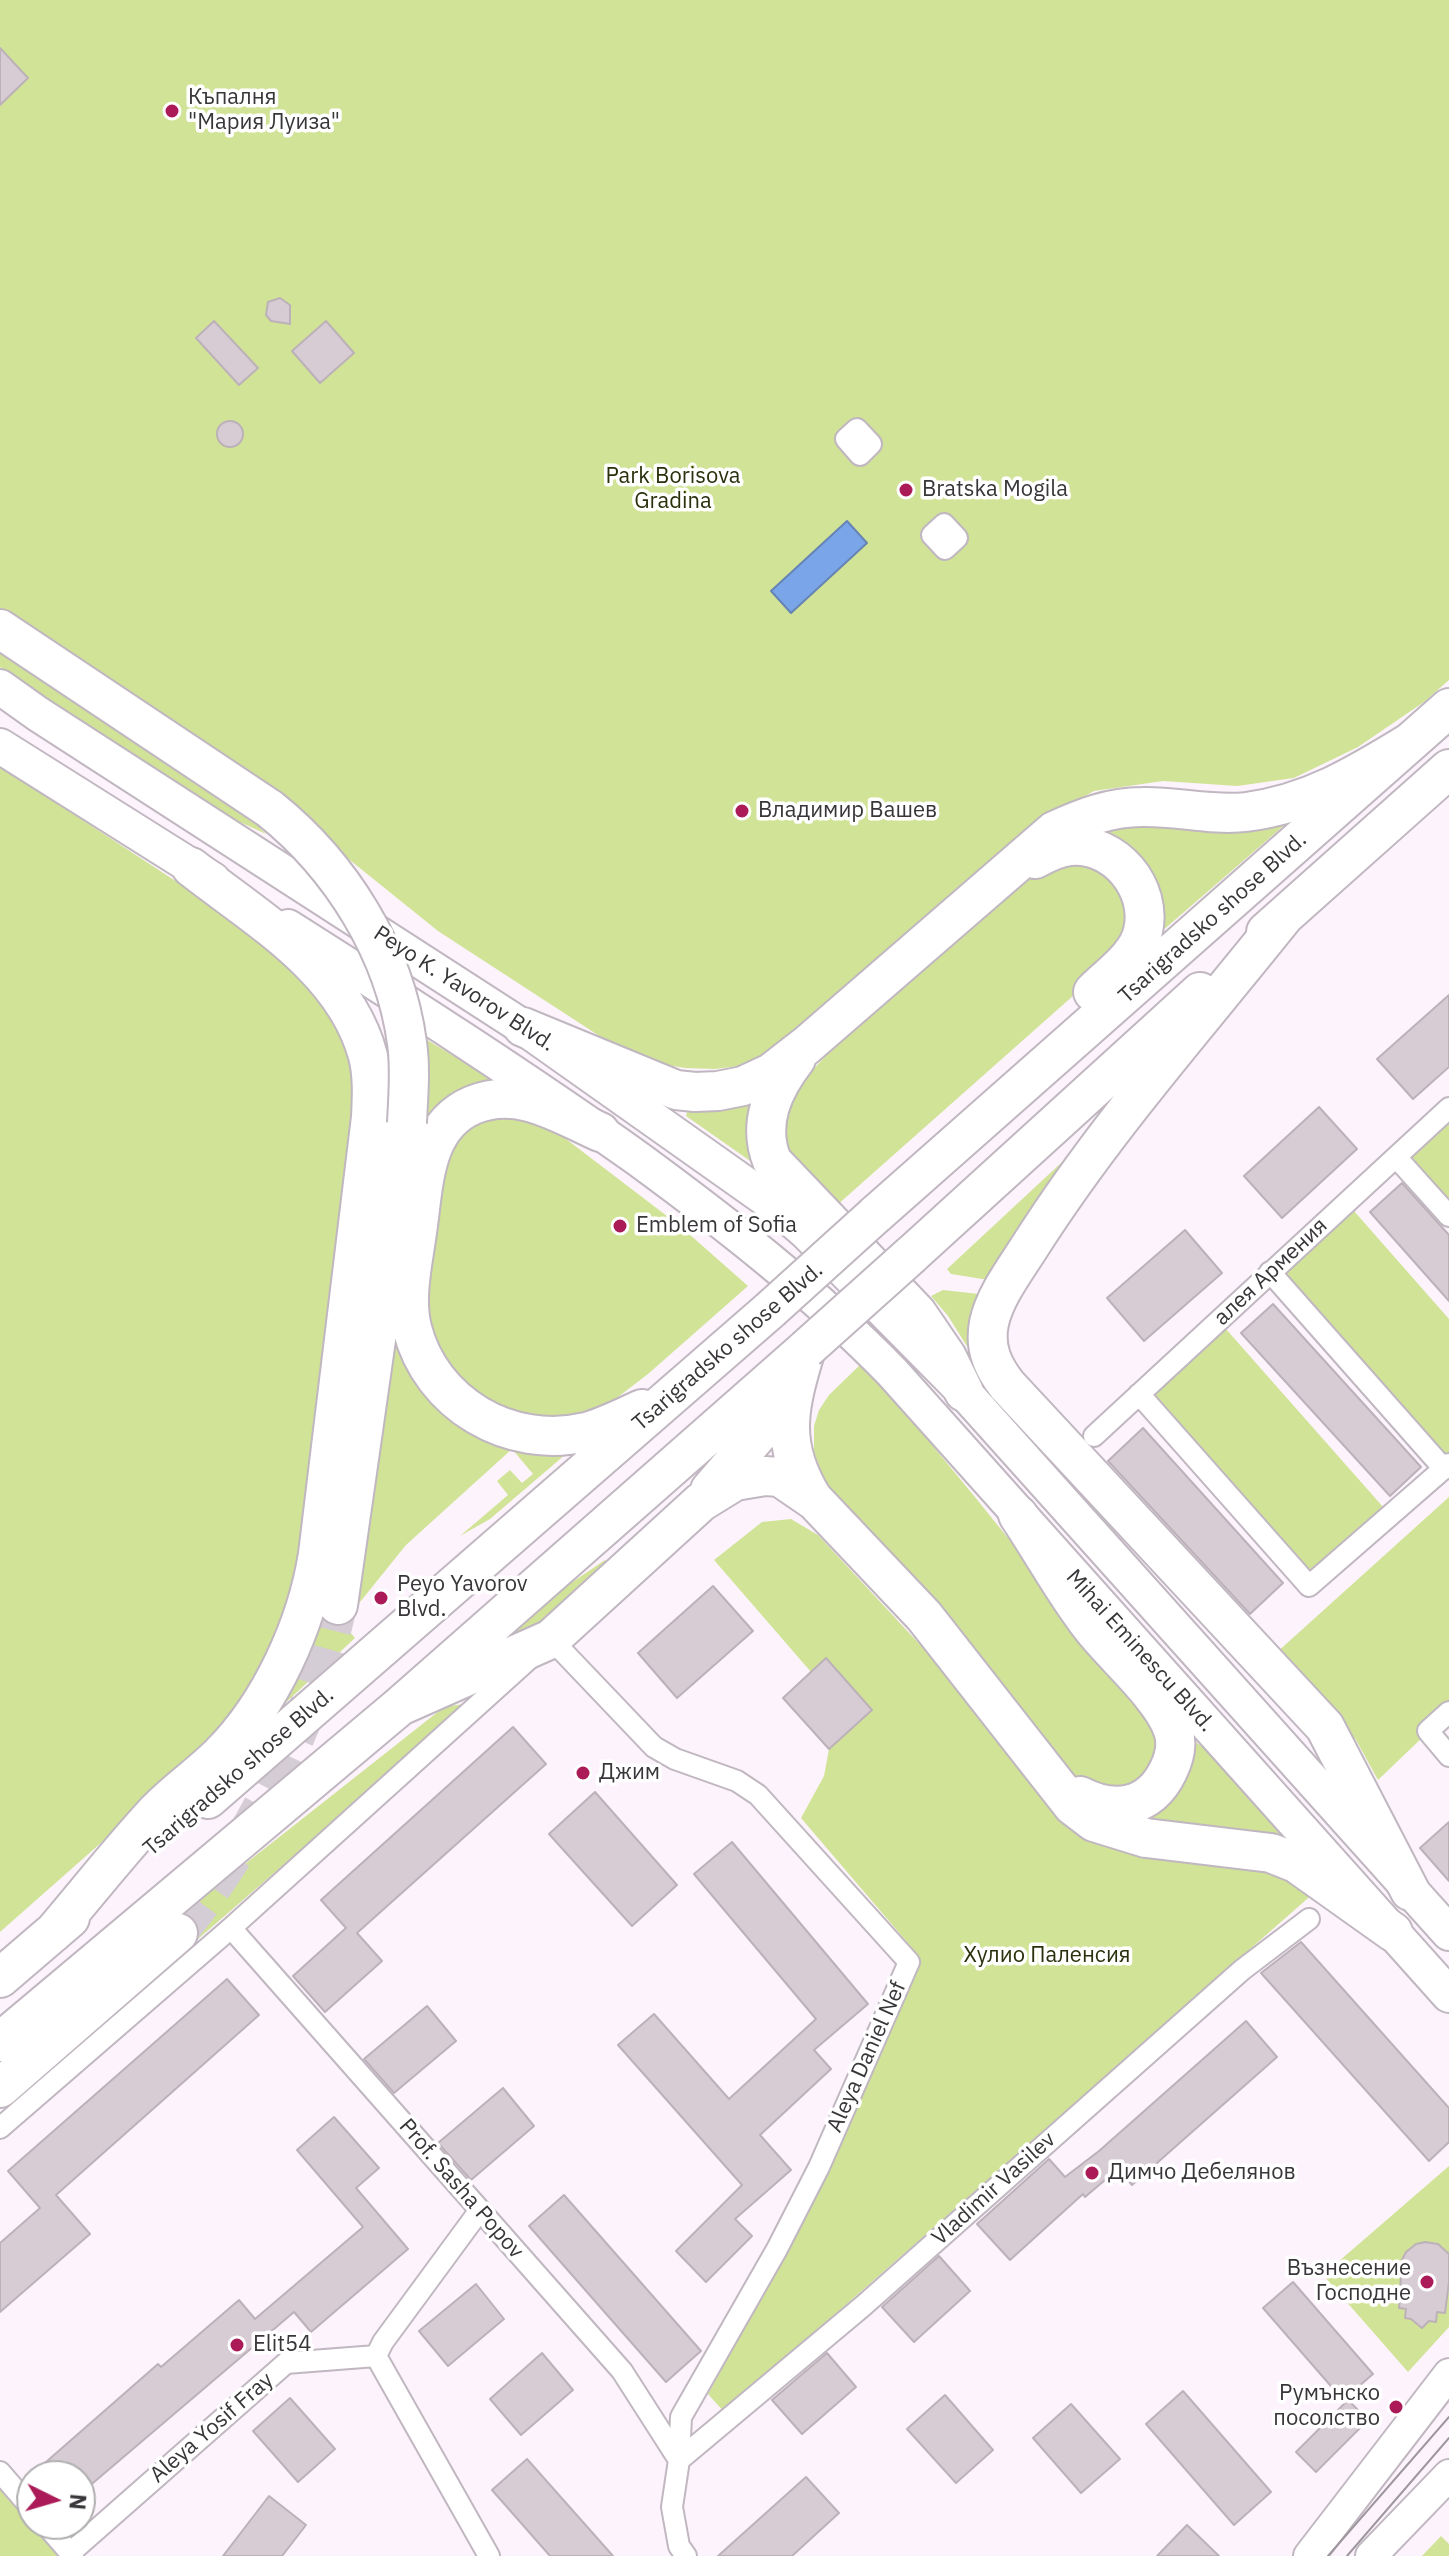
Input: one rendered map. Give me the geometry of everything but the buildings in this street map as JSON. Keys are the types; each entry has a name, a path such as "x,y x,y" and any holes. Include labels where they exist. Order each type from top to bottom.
{"highway":[{"path":"0,629 270,809 299,832 327,863 374,938 386,964 407,1043 407,1123 338,1605"},
{"name":"Tsarigradsko shose Blvd.","path":"0,1978 671,1397 1449,708"},
{"path":"523,1027 676,1090 718,1091 743,1086 771,1073 807,1045 1054,831 1091,815 1141,806 1243,812 1274,807 1352,779 1409,743"},
{"name":"Tsarigradsko shose Blvd.","path":"0,2042 400,1706 806,1349 1449,769"},
{"path":"998,879 1047,852 1070,846 1090,848 1106,853 1132,876 1142,896 1144,912 1138,944 1127,959 1084,1000 1020,1089"},
{"path":"53,1933 158,1810 222,1753 260,1704 296,1636 310,1597 318,1554 371,1117 369,1058 347,1008 322,974 301,953 191,867"},
{"path":"1285,915 1068,1187 991,1314 988,1346 994,1365 1007,1385 1325,1727 1410,1891"},
{"path":"807,1045 777,1083 766,1116 767,1148 772,1161 917,1313 947,1357 964,1392"},
{"path":"600,1132 539,1104 509,1099 475,1104 459,1112 433,1144 425,1167 409,1293 412,1326 434,1378 452,1398 492,1423 515,1431 557,1436 588,1432 671,1397"},
{"path":"806,1349 792,1395 788,1423 790,1446 800,1479 815,1501 924,1616 1073,1806 1094,1822 1146,1838 1284,1857 1393,1932"},
{"path":"400,1706 551,1639 701,1502 792,1395"},
{"path":"701,1502 735,1481 765,1476 780,1477 815,1501"},
{"path":"1018,1515 1091,1627 1159,1705 1173,1729 1175,1740 1175,1750 1166,1775 1156,1790 1135,1804 1112,1807 1099,1804 1070,1790 1043,1768"},
{"path":"0,2088 178,1933"}],"main road":[{"name":"Peyo K. Yavorov Blvd.","path":"0,687 523,1027 776,1206 901,1328"},
{"name":"Peyo K. Yavorov Blvd.","path":"0,746 477,1047 727,1224 828,1310"},
{"name":"Mihai Eminescu Blvd.","path":"828,1310 892,1372 1449,1995"},
{"name":"Mihai Eminescu Blvd.","path":"901,1328 964,1392 1449,1933"},
{"path":"1309,2556 1449,2374"},
{"path":"1371,2556 1449,2475"}],"street":[{"name":"Tsarigradsko shose Blvd.","path":"1367,841 1449,791"},
{"name":"алея Армения","path":"1094,1436 1449,1108"},
{"path":"1396,1157 1449,1216"},
{"path":"1139,1394 1309,1586 1446,1466 1270,1272"},
{"path":"0,2128 231,1928 551,1639"},
{"name":"Aleya Daniel Nef","path":"551,1639 654,1747 675,1759 737,1781 758,1795 909,1962 819,2167 777,2249 681,2417 672,2507 679,2546 686,2556"},
{"path":"1449,1712 1428,1731 1449,1756"},
{"name":"Vladimir Vasilev","path":"679,2460 863,2306 1242,1970 1309,1919"},
{"name":"Prof. Sasha Popov","path":"231,1928 622,2371 679,2460"},
{"path":"480,2210 383,2342 376,2356 489,2556"},
{"name":"Aleya Yosif Fray","path":"71,2554 286,2363 376,2356"},
{"path":"0,2472 16,2490"}],"green space":[{"name":"Park Borisova Gradina","path":"0,0 1449,0 1449,680 1424,702 1358,747 1294,778 1237,786 1163,781 1094,791 1048,817 834,1002 765,1055 739,1066 715,1069 656,1063 624,1052 438,931 305,824 0,614"},
{"path":"0,649 247,815 266,834 229,817 0,667"},
{"path":"0,766 258,935 322,990 359,1080 297,1586 283,1633 222,1736 0,1932"},
{"path":"1295,816 1161,932 1095,830 1121,825"},
{"path":"1080,861 1111,875 1130,903 1118,956 836,1206 784,1147 782,1124 789,1095 835,1046 1038,869"},
{"path":"419,1035 495,1081 451,1103 404,1351 566,1454 490,1519 460,1536 508,1495 497,1481 510,1470 522,1483 533,1474 512,1449 406,1545 356,1607"},
{"path":"1143,1070 995,1281 951,1274 947,1269 1061,1163"},
{"path":"751,1101 749,1117 753,1163 686,1116 688,1109"},
{"path":"1449,1108 1449,1216 1396,1157"},
{"path":"504,1112 549,1126 680,1226 748,1286 648,1374 601,1410 574,1419 534,1420 498,1410 454,1379 431,1338 425,1292 442,1159 458,1132"},
{"path":"1347,1203 1449,1319 1449,1464 1270,1272"},
{"path":"943,1290 988,1295 983,1372 948,1316 931,1296"},
{"path":"1218,1320 1391,1516 1309,1586 1139,1394"},
{"path":"862,1363 977,1499 1163,1731 1151,1775 1105,1796 1065,1773 1000,1682 956,1628 834,1497 814,1452 814,1426 819,1410 829,1395"},
{"path":"1449,1497 1449,1712 1378,1780 1356,1740 1275,1654"},
{"name":"Хулио Паленсия","path":"791,1519 818,1535 939,1665 1054,1807 1252,1862 1315,1892 724,2412 708,2394 830,2169 918,1955 801,1818 824,1776 829,1749 872,1710 827,1659 811,1672 714,1560 762,1522"},
{"path":"605,1560 612,1567 551,1621 487,1647 543,1602"},
{"path":"316,1615 342,1622 355,1638 279,1709"},
{"path":"470,1703 190,1946 169,1924 444,1707"},
{"path":"1193,1740 1207,1750 1294,1840 1184,1832 1139,1817"},
{"path":"1449,2166 1449,2327 1408,2372 1323,2275"},
{"path":"0,2476 16,2493 16,2540 59,2540 73,2556 0,2556"},
{"path":"1441,2536 1449,2544 1449,2556 1422,2556"}],"water":[{"path":"847,521 867,543 791,613 771,591"}],"tunnel":[{"path":"178,1933 231,1860 277,1778 313,1692 338,1605"}],"tram line":[{"path":"1328,2556 1449,2417"},
{"path":"1347,2556 1449,2438"}],"place":[{"name":"Къпалня \"Мария Луиза\"","path":"172,111"},
{"name":"Bratska Mogila","path":"906,490"},
{"name":"Владимир Вашев","path":"742,811"},
{"name":"Emblem of Sofia","path":"620,1226"},
{"name":"Peyo Yavorov Blvd.","path":"381,1598"},
{"name":"Джим","path":"583,1773"},
{"name":"Димчо Дебелянов","path":"1092,2173"},
{"name":"Възнесение Господне","path":"1427,2282"},
{"name":"Elit54","path":"237,2345"},
{"name":"Румънско посолство","path":"1396,2407"}]}
